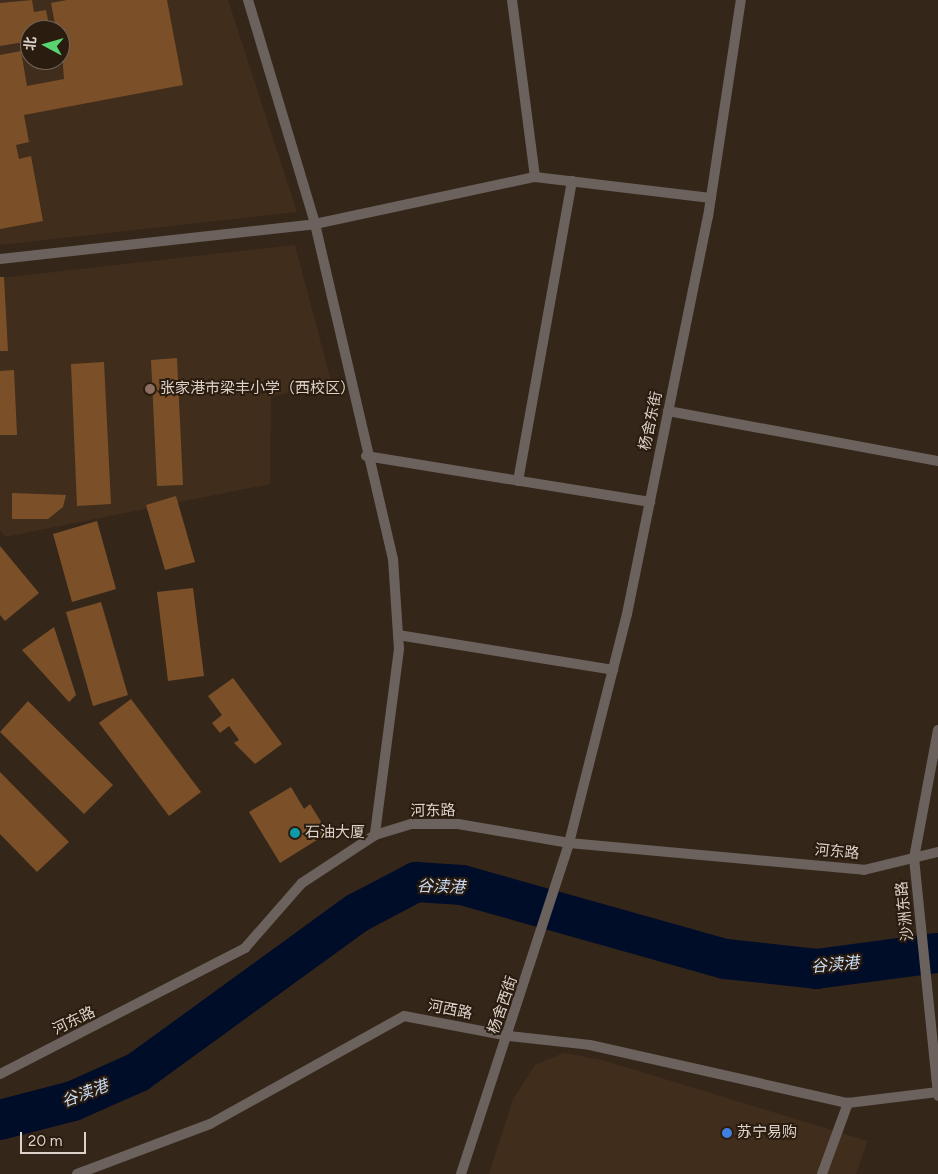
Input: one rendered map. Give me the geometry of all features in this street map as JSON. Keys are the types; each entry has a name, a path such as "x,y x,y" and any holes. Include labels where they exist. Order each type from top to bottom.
{"street":[{"path":"248,0 315,224 366,456 393,560 398,635 374,835"},
{"path":"512,0 535,177"},
{"name":"杨舍东街","path":"569,844 613,670 650,502 711,198 741,0"},
{"path":"0,259 315,224 535,177 711,198"},
{"path":"518,481 572,181"},
{"path":"668,411 938,461"},
{"path":"366,456 650,502"},
{"path":"398,635 613,670"},
{"name":"沙洲东路","path":"938,730 914,858 938,1093"},
{"name":"河东路","path":"0,1074 245,948 302,883 374,835 412,824 458,824 569,844 864,870 938,852"},
{"name":"杨舍西街","path":"461,1174 528,978 569,844"},
{"name":"河西路","path":"77,1174 210,1124 404,1016 509,1036 590,1045 848,1103 938,1093"},
{"path":"822,1174 848,1103"}],"shaded area":[{"path":"0,0 228,0 297,212 0,245"},
{"name":"张家港市梁丰小学（西校区）","path":"295,245 331,381 271,397 270,484 5,537 0,530 0,278"},
{"path":"564,1053 602,1060 868,1141 856,1174 489,1174 513,1099 536,1064"}],"building":[{"path":"32,0 34,12 46,10 48,20 20,20 20,43 0,46 0,3"},
{"path":"67,0 167,0 183,85 24,115 29,142 16,145 19,159 31,156 43,221 0,229 0,55 20,51 20,70 24,70 27,86 64,79 63,70 70,70 70,20 54,20 51,3"},
{"path":"0,277 4,277 8,351 0,351"},
{"path":"177,358 183,485 157,486 151,360"},
{"path":"104,362 111,504 77,506 71,364"},
{"path":"14,370 17,435 0,435 0,371"},
{"path":"12,493 66,495 63,507 48,519 12,519"},
{"path":"176,496 195,562 165,570 146,505"},
{"path":"97,521 116,589 72,602 53,534"},
{"path":"0,546 39,593 5,621 0,615"},
{"path":"193,588 204,676 168,681 157,592"},
{"path":"101,602 128,695 93,706 66,612"},
{"path":"54,627 76,695 69,702 22,650"},
{"path":"233,678 282,744 255,764 234,743 239,740 229,726 220,733 212,723 222,715 208,696"},
{"path":"131,699 201,792 169,816 99,723"},
{"path":"28,701 113,785 84,814 0,732"},
{"path":"0,772 69,842 37,872 0,834"},
{"name":"石油大厦","path":"291,787 304,809 310,804 328,833 280,863 249,812"}],"waterway":[{"name":"谷渎港","path":"0,1120 73,1101 138,1072 357,913 416,882 462,885 726,959 816,969 938,953"}],"place":[{"name":"张家港市梁丰小学（西校区）","path":"150,389"},
{"name":"石油大厦","path":"295,833"},
{"name":"苏宁易购","path":"727,1133"}]}
